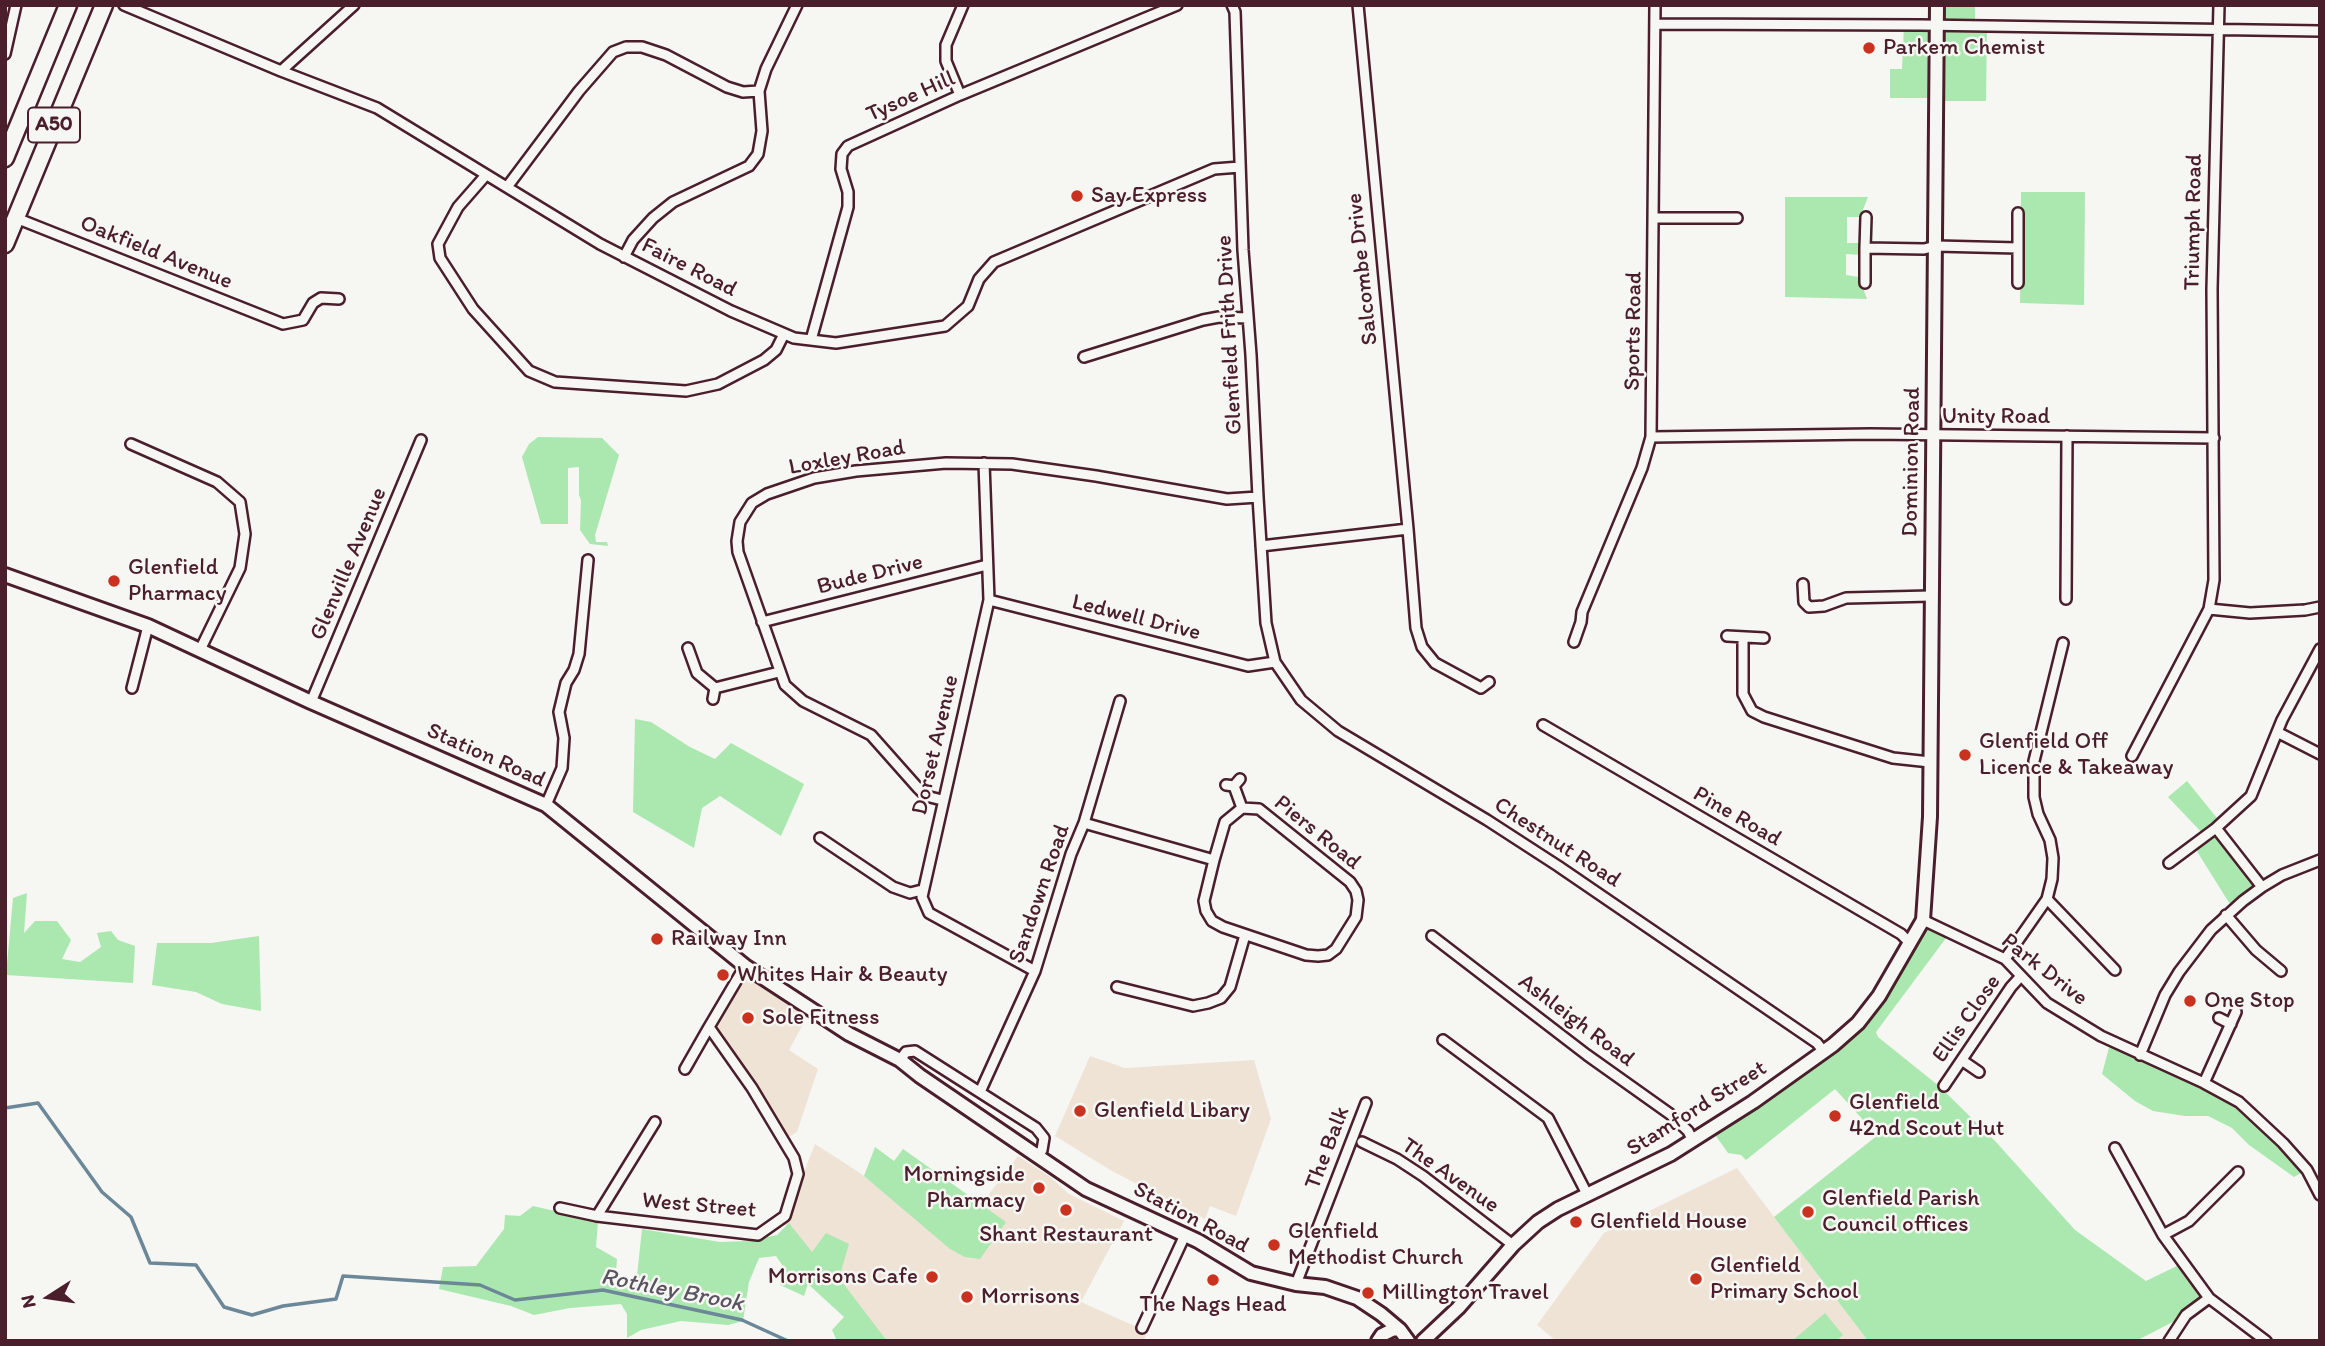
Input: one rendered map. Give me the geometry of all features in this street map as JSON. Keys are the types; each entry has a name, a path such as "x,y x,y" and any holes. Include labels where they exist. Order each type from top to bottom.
{"highway":[{"name":"A50","path":"5,158 68,5"},
{"name":"A50","path":"5,244 104,5"}],"street":[{"path":"5,54 16,5"},
{"name":"Faire Road","path":"124,5 377,108 624,257 731,312 794,338 836,344 945,326 968,306 979,279 994,262 1214,169 1240,167"},
{"path":"281,71 354,5"},
{"path":"624,257 633,240 653,218 673,202 749,166 758,154 762,131 759,91 766,69 797,5"},
{"path":"960,95 946,61 946,45 963,5"},
{"name":"Tysoe Hill","path":"811,340 848,207 848,192 841,169 842,154 848,146 960,95 1177,5"},
{"name":"Glenfield Frith Drive","path":"1232,5 1235,12 1240,167 1266,622 1275,662"},
{"name":"Salcombe Drive","path":"1358,5 1416,628 1422,647 1435,663 1481,688 1489,682"},
{"name":"Sports Road","path":"1574,642 1582,612 1642,468 1651,437 1656,5"},
{"name":"Dominion Road","path":"1923,920 1930,762 1937,5"},
{"name":"Triumph Road","path":"2132,756 2209,609 2214,580 2212,262 2219,5"},
{"path":"1656,24 2320,31"},
{"path":"506,187 579,91 613,52 626,47 642,47 666,55 727,87 743,92 759,91"},
{"path":"486,175 458,207 438,244 440,258 473,309 529,371 555,382 686,391 718,384 764,360 776,350 784,334"},
{"path":"2018,213 2018,283"},
{"path":"1865,283 1866,217"},
{"name":"Oakfield Avenue","path":"16,218 283,324 303,320 313,303 321,298 338,299"},
{"path":"1655,218 1737,218"},
{"path":"1866,248 2018,248"},
{"path":"1084,358 1203,320 1219,317 1248,318"},
{"path":"2066,599 2067,436"},
{"name":"Unity Road","path":"1651,437 2214,438"},
{"name":"Glenville Avenue","path":"312,702 421,440"},
{"path":"131,444 217,482 240,502 245,534 240,568 200,650"},
{"name":"Loxley Road","path":"942,800 926,796 871,735 803,701 785,685 738,552 737,541 743,516 758,498 814,478 856,471 946,463 1012,464 1227,499 1258,497"},
{"name":"Dorset Avenue","path":"922,890 989,600 984,463"},
{"path":"1261,545 1408,528"},
{"path":"546,805 562,768 564,738 559,712 566,683 579,654 588,560"},
{"name":"Bude Drive","path":"762,622 987,565"},
{"name":"Station Road","path":"5,575 148,626 546,805 745,966 849,1034 900,1060 1086,1189 1185,1235 1251,1273 1296,1284 1325,1287 1346,1294 1373,1308 1403,1335"},
{"path":"1804,584 1804,602 1809,607 1824,606 1846,598 1931,596"},
{"name":"Ledwell Drive","path":"989,600 1248,666 1275,662"},
{"path":"2209,609 2250,613 2318,608"},
{"path":"132,688 148,626"},
{"path":"1727,636 1764,638"},
{"path":"1743,638 1744,694 1752,711 1777,722 1893,758 1930,762"},
{"path":"2005,959 2047,899 2052,879 2050,840 2038,814 2034,797 2034,761 2063,643"},
{"path":"688,648 697,673 715,688"},
{"path":"2169,863 2216,828 2251,796 2277,732 2320,649"},
{"name":"Chestnut Road","path":"1275,662 1301,700 1338,730 1558,866 1817,1043 1824,1052"},
{"path":"715,688 779,671"},
{"path":"713,699 715,688"},
{"name":"Sandown Road","path":"979,1092 1035,971 1071,854 1084,823 1119,701"},
{"name":"Pine Road","path":"1542,725 1900,934 1910,943"},
{"path":"2277,732 2320,754"},
{"name":"Piers Road","path":"1233,783 1242,808"},
{"name":"Piers Road","path":"1242,808 1259,809 1350,882 1359,900 1356,917 1336,949 1328,955 1306,955 1245,935 1212,921 1206,911 1204,901 1214,860 1225,822 1242,808"},
{"path":"1084,823 1214,860"},
{"path":"2216,828 2262,887"},
{"path":"820,838 893,887 910,893 922,890 923,903 929,913 1035,971"},
{"path":"2140,1055 2165,995 2179,972 2226,915 2282,875 2320,860"},
{"path":"2047,899 2115,970"},
{"path":"2226,915 2256,950 2281,971"},
{"name":"Stamford Street","path":"1423,1341 1458,1308 1513,1244 1538,1222 1587,1194 1653,1164 1693,1141 1824,1052 1858,1023 1879,996 1923,920"},
{"name":"Park Drive","path":"1923,920 2005,959 2047,1003 2101,1036 2239,1102 2273,1133 2306,1170 2320,1195"},
{"path":"1117,987 1193,1006 1222,998 1230,987 1245,935"},
{"name":"Ashleigh Road","path":"1432,936 1587,1055 1670,1114 1688,1131 1693,1141"},
{"path":"685,1069 745,966"},
{"name":"Ellis Close","path":"1944,1086 2021,976"},
{"path":"2204,1083 2236,1012"},
{"path":"2219,1018 2231,1024"},
{"name":"West Street","path":"560,1208 597,1216 758,1236 785,1216 798,1174 793,1158 752,1088 709,1027"},
{"path":"1443,1040 1548,1118 1587,1194"},
{"name":"Station Road","path":"900,1060 906,1052 915,1051 1042,1133 1044,1144 1037,1156"},
{"path":"1963,1061 1979,1072"},
{"name":"The Balk","path":"1296,1284 1366,1103"},
{"name":"West Street","path":"597,1216 655,1122"},
{"name":"The Avenue","path":"1362,1142 1423,1175 1513,1244"},
{"path":"2115,1148 2163,1235 2209,1298 2266,1341"},
{"path":"2163,1235 2189,1221 2238,1172"},
{"path":"1142,1328 1185,1235"},
{"path":"2169,1341 2186,1315 2209,1298"},
{"path":"1373,1308 1378,1319 1380,1338 1394,1329 1403,1335 1433,1330"}],"shaded area":[{"path":"747,973 808,1015 789,1050 818,1069 797,1132 787,1138 755,1084 715,1027"},
{"path":"1090,1056 1125,1068 1254,1060 1271,1119 1236,1216 1210,1206 1205,1219 1112,1171 1055,1136"},
{"path":"815,1144 860,1173 900,1205 1005,1222 980,1206 1018,1156 1049,1176 1069,1194 1124,1221 1081,1302 1148,1332 1143,1341 875,1341 784,1223"},
{"name":"Glenfield Primary School","path":"1737,1168 1868,1341 1556,1341 1537,1325 1604,1233"}],"green space":[{"path":"1937,5 1975,5 1975,26 1987,26 1986,101 1890,98 1890,69 1902,69 1904,25 1936,26"},
{"path":"2021,192 2085,192 2084,305 2020,303"},
{"path":"1785,197 1868,197 1860,217 1847,217 1847,243 1862,243 1861,255 1846,254 1846,275 1859,277 1867,299 1785,297"},
{"path":"538,437 602,438 619,455 595,535 596,542 607,542 608,546 590,544 580,530 579,467 568,468 568,524 541,524 522,457 529,444"},
{"path":"635,719 651,722 690,747 715,759 731,743 804,784 781,836 720,796 702,808 694,848 633,812"},
{"path":"2187,781 2221,823 2217,828 2262,887 2233,909 2198,853 2195,843 2205,836 2168,797"},
{"path":"27,893 24,933 35,921 57,921 71,940 62,959 80,962 101,947 97,933 111,931 118,940 135,946 133,983 6,975 13,898"},
{"path":"1923,920 1949,934 1876,1032 1878,1037 1939,1086 1996,1142 2075,1230 2146,1281 2183,1263 2209,1298 2186,1315 2136,1341 1868,1341 1774,1217 1883,1131 1870,1117 1864,1121 1835,1089 1746,1160 1741,1155 1728,1153 1711,1129 1858,1023"},
{"path":"259,936 261,1011 222,1004 196,992 152,985 157,943 211,943"},
{"path":"2111,1040 2233,1099 2307,1170 2294,1177 2249,1145 2232,1128 2208,1116 2153,1111 2135,1101 2102,1074"},
{"path":"875,1147 894,1161 903,1149 1006,1222 980,1259 965,1257 950,1249 864,1176"},
{"path":"533,1206 598,1221 596,1247 617,1259 615,1283 636,1285 642,1229 720,1242 749,1241 777,1235 789,1223 812,1252 826,1233 849,1244 839,1278 887,1341 837,1341 832,1330 844,1317 808,1284 804,1296 780,1285 785,1269 776,1256 759,1258 749,1282 743,1321 728,1325 681,1321 641,1330 627,1338 627,1314 621,1304 570,1308 534,1315 511,1306 439,1289 443,1267 476,1266 504,1229 505,1215 520,1216"},
{"path":"1825,1313 1843,1335 1836,1341 1792,1341"}],"waterway":[{"name":"Rothley Brook","path":"5,1108 38,1103 102,1192 131,1217 150,1263 196,1265 224,1307 252,1315 283,1306 336,1299 343,1276 480,1285 515,1300 603,1290 742,1320 788,1341"}],"place":[{"name":"Parkem Chemist","path":"1869,48"},
{"name":"Say Express","path":"1077,196"},
{"name":"Glenfield Pharmacy","path":"114,581"},
{"name":"Glenfield Off Licence & Takeaway","path":"1965,755"},
{"name":"Railway Inn","path":"657,939"},
{"name":"Whites Hair & Beauty","path":"723,975"},
{"name":"One Stop","path":"2190,1001"},
{"name":"Sole Fitness","path":"748,1018"},
{"name":"Glenfield Libary","path":"1080,1111"},
{"name":"Glenfield 42nd Scout Hut","path":"1835,1116"},
{"name":"Morningside Pharmacy","path":"1039,1188"},
{"name":"Shant Restaurant","path":"1066,1210"},
{"name":"Glenfield Parish Council offices","path":"1808,1212"},
{"name":"Glenfield House","path":"1576,1222"},
{"name":"Glenfield Methodist Church","path":"1274,1245"},
{"name":"Morrisons Cafe","path":"932,1277"},
{"name":"Glenfield Primary School","path":"1696,1279"},
{"name":"The Nags Head","path":"1213,1280"},
{"name":"Millington Travel","path":"1368,1293"},
{"name":"Morrisons","path":"967,1297"}]}
